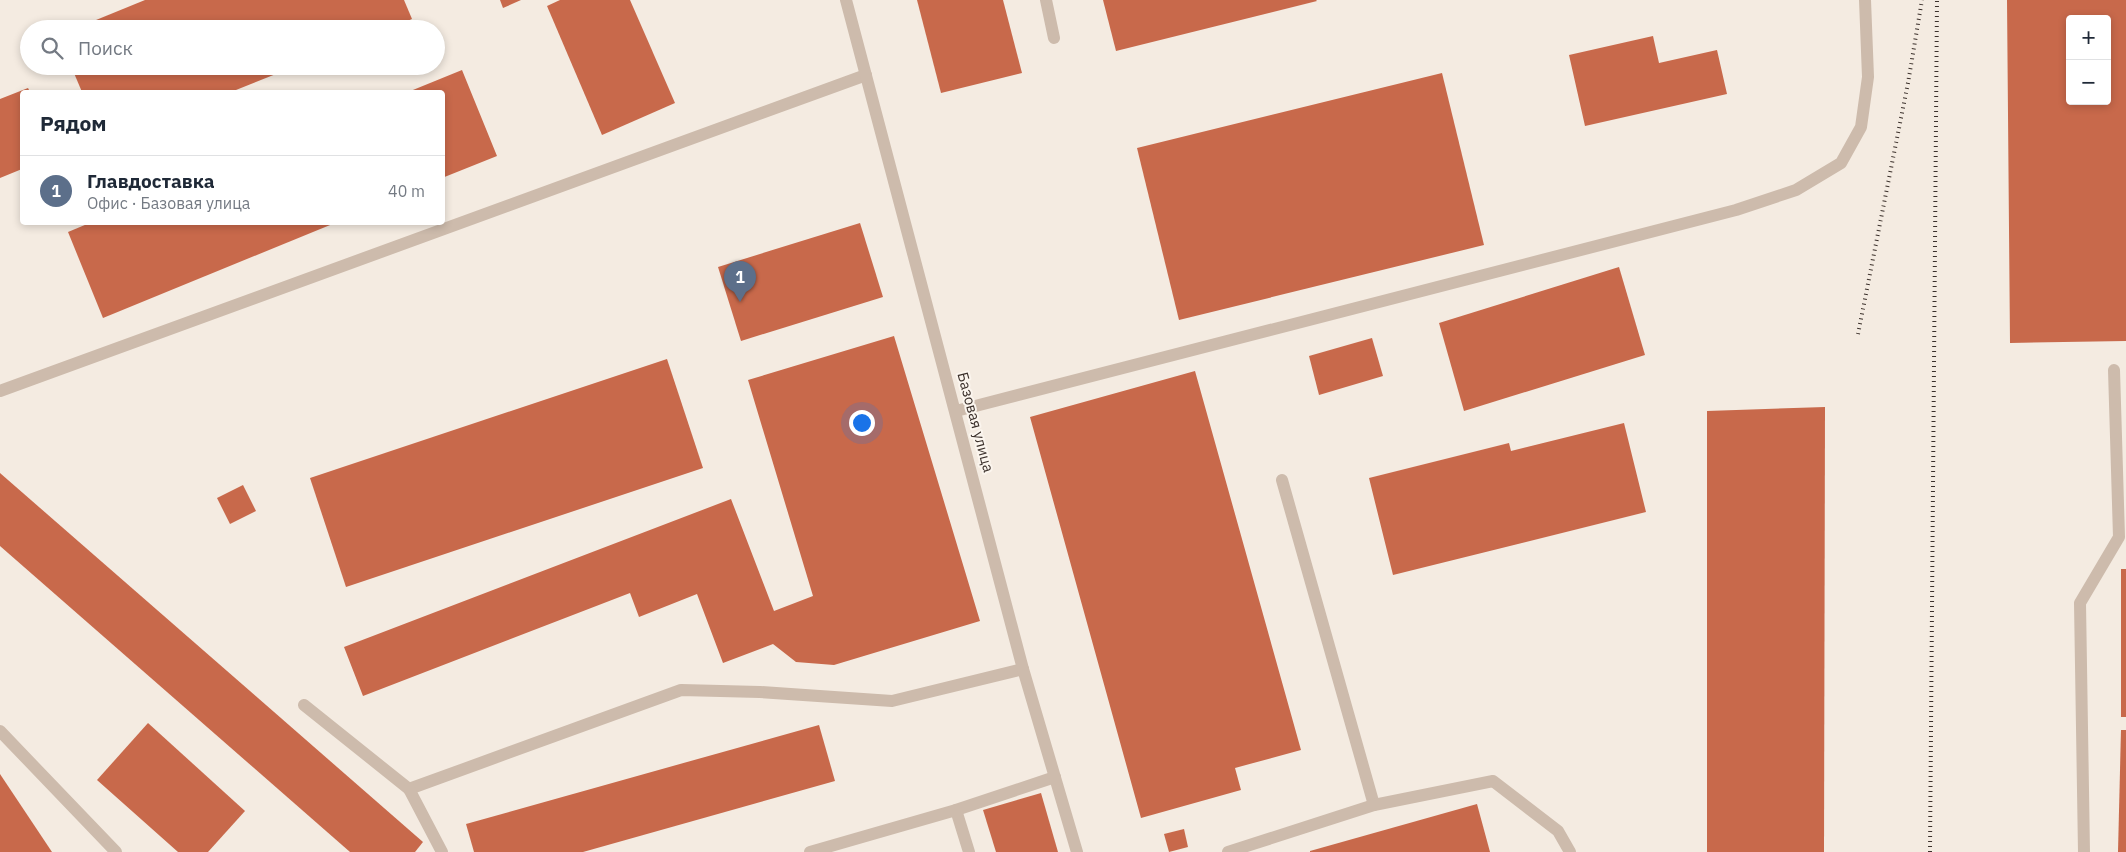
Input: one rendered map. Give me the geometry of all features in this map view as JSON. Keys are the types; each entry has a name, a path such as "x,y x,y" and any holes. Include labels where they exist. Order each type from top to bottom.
{"street":[{"name":"Базовая улица","path":"846,0 1023,669 1077,852"},
{"path":"1046,0 1054,38"},
{"path":"956,411 1726,213 1796,190 1841,163 1861,127 1868,77 1865,0"},
{"path":"0,391 866,75"},
{"path":"2084,852 2080,603 2119,537 2121,428 2114,370"},
{"path":"1282,480 1374,805"},
{"path":"409,789 680,690 760,692 892,701 1023,669"},
{"path":"304,705 409,789 442,852"},
{"path":"0,731 116,852"},
{"path":"810,852 956,810 1055,777"},
{"path":"1228,852 1374,805 1493,781 1558,830 1570,852"},
{"path":"956,810 969,852"}],"building":[{"path":"145,0 404,0 412,19 410,20 96,20"},
{"path":"500,0 521,0 503,8"},
{"path":"560,0 630,0 675,103 602,135 547,6"},
{"path":"917,0 1003,0 1022,73 941,93"},
{"path":"1103,0 1316,0 1317,1 1116,51"},
{"path":"2007,0 2126,0 2126,341 2010,343"},
{"path":"1653,36 1659,63 1717,50 1727,94 1585,126 1569,55"},
{"path":"462,70 497,156 445,177 445,90 413,90"},
{"path":"1442,73 1484,245 1179,320 1137,148"},
{"path":"75,75 274,75 236,90 81,90"},
{"path":"20,91 20,170 0,178 0,99"},
{"path":"860,223 883,297 741,341 718,267"},
{"path":"85,225 330,225 103,318 68,232"},
{"path":"1619,267 1645,355 1464,411 1439,323"},
{"path":"894,336 980,621 834,665 796,662 773,644 723,663 697,594 639,617 630,593 363,696 344,647 731,499 774,611 813,596 748,380"},
{"path":"1372,338 1383,376 1319,395 1309,356"},
{"path":"667,359 703,468 346,587 310,478"},
{"path":"1195,371 1301,750 1235,768 1241,790 1141,818 1030,417"},
{"path":"1825,407 1824,852 1707,852 1707,411"},
{"path":"1624,423 1646,512 1393,575 1369,478 1509,443 1511,451"},
{"path":"0,473 423,842 415,852 350,852 0,546"},
{"path":"243,485 256,511 230,524 217,498"},
{"path":"2121,569 2126,569 2126,717 2121,717"},
{"path":"148,723 245,811 208,852 178,852 97,780"},
{"path":"819,725 835,781 583,852 474,852 466,824"},
{"path":"2121,730 2126,730 2126,852 2118,852"},
{"path":"0,774 52,852 0,852"},
{"path":"1041,793 1058,852 996,852 983,810"},
{"path":"1477,804 1490,852 1310,852 1310,851"},
{"path":"1184,829 1188,847 1169,852 1164,834"}],"railway":[{"path":"1858,334 1908,83 1922,0"},
{"path":"1930,852 1937,0"}],"place":[{"name":"Главдоставка","path":"740,302"}]}
